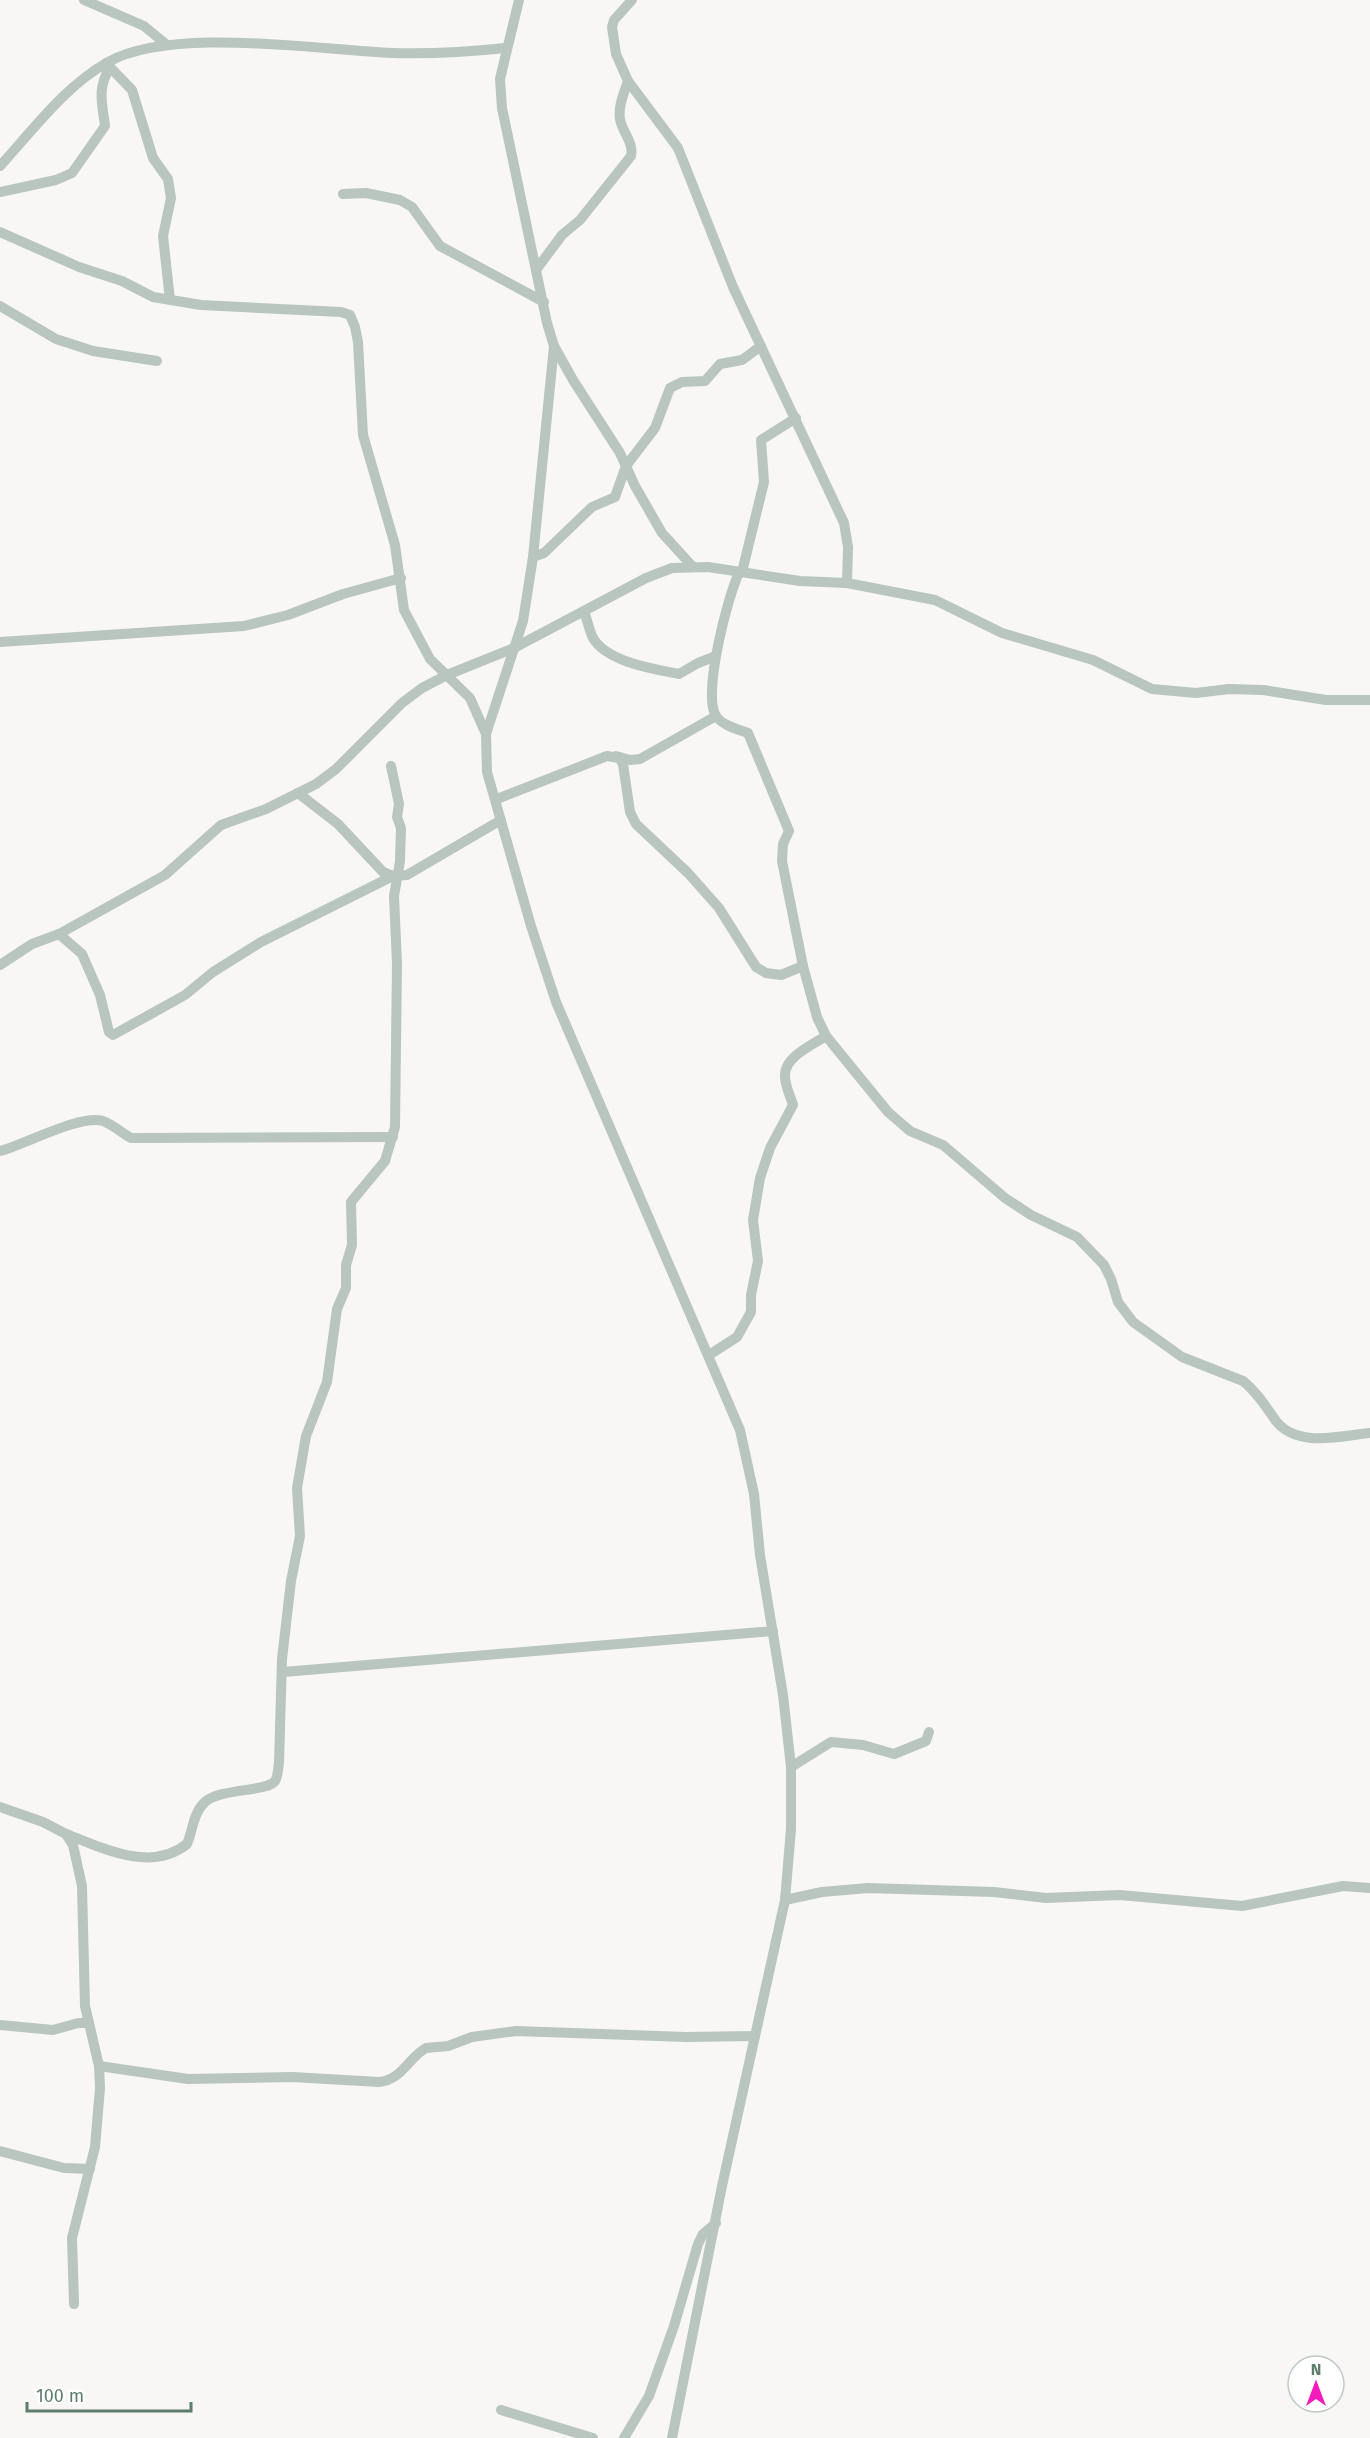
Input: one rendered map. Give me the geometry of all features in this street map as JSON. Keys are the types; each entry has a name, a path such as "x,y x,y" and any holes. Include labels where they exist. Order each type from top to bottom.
{"street":[{"path":"84,0 144,26 166,45"},
{"path":"519,0 505,48 500,79 502,108 554,346 626,466 662,533 693,567"},
{"path":"632,0 614,20 612,27 616,54 628,81 678,148 733,287 844,523 849,547 847,583"},
{"path":"0,166 63,96 128,52 166,45 261,45 392,53 465,52 505,48"},
{"path":"0,192 56,180 72,173 105,126 100,91 108,65"},
{"path":"108,65 132,90 153,158 168,179 171,198 162,236 170,300"},
{"path":"536,270 562,235 580,220 631,156 632,150 620,120 620,109 628,81"},
{"path":"344,194 366,193 400,200 412,207 440,246 544,302"},
{"path":"0,232 79,267 122,281 153,297 201,305 341,312 350,315 356,327 358,342 364,443 395,544 404,610 430,659 470,698 486,734"},
{"path":"0,306 56,339 93,351 157,361"},
{"path":"554,346 534,557 523,621 486,734 487,772 497,799 531,926 556,1002 740,1430 747,1459 791,1767 790,1829 784,1900 672,2438"},
{"path":"534,557 544,553 597,503 615,497 626,466 655,428 670,388 682,382 705,381 720,364 742,360 761,346"},
{"path":"796,418 761,440 764,482 741,573 731,590 716,656 712,693 716,716 724,723 748,733 789,831 783,844 782,861 803,966 817,1017 826,1036 899,1124 943,1145 1005,1198 1031,1215 1077,1237 1094,1253 1112,1280 1118,1302 1133,1322 1182,1357 1243,1381 1252,1388 1284,1430 1292,1435 1315,1437 1370,1433"},
{"path":"0,965 32,944 59,934 165,875 221,825 266,809 316,784 336,769 402,703 447,675 514,648 666,569 693,567 800,581 847,583 935,600 1002,633 1093,660 1152,689 1196,693 1229,689 1263,690 1326,700 1370,700"},
{"path":"0,642 244,627 288,615 343,594 401,578"},
{"path":"584,610 593,638 605,650 629,663 679,674 716,656"},
{"path":"497,799 579,766 613,756 640,759 716,716"},
{"path":"613,756 619,758 623,764 630,813 636,824 688,873 719,908 756,967 766,973 781,975 803,966"},
{"path":"0,1807 108,1851 147,1858 187,1844 197,1813 206,1801 217,1794 268,1787 275,1781 279,1763 283,1671 291,1581 299,1551 297,1488 302,1455 306,1436 327,1382 337,1309 346,1288 346,1264 352,1245 351,1202 385,1161 393,1137 397,964 394,896 401,828 397,817 399,804 392,766"},
{"path":"298,793 338,824 383,872 395,876"},
{"path":"59,934 82,954 100,995 109,1032 113,1035 185,995 213,972 261,942 395,876 407,875 501,820"},
{"path":"709,1355 737,1336 751,1311 751,1295 758,1261 753,1220 760,1178 770,1148 793,1105 784,1073 801,1052 826,1036"},
{"path":"0,1151 60,1128 94,1120 103,1121 131,1138 393,1137"},
{"path":"283,1671 773,1631"},
{"path":"791,1767 827,1743 863,1745 897,1754 926,1741 929,1732"},
{"path":"66,1834 73,1845 82,1886 85,2006 88,2023 93,2032 99,2066 99,2116 90,2169 72,2238 75,2304"},
{"path":"784,1900 822,1892 868,1888 984,1892 1046,1898 1120,1895 1242,1906 1343,1886 1370,1888"},
{"path":"0,2025 53,2030 78,2023 88,2023"},
{"path":"99,2066 188,2079 292,2077 379,2082 386,2081 407,2068 426,2048 448,2046 472,2037 516,2031 686,2037 755,2036"},
{"path":"0,2151 75,2170 90,2169"},
{"path":"624,2438 648,2396 674,2326 698,2244 710,2226 716,2223"},
{"path":"501,2410 593,2438"}]}
